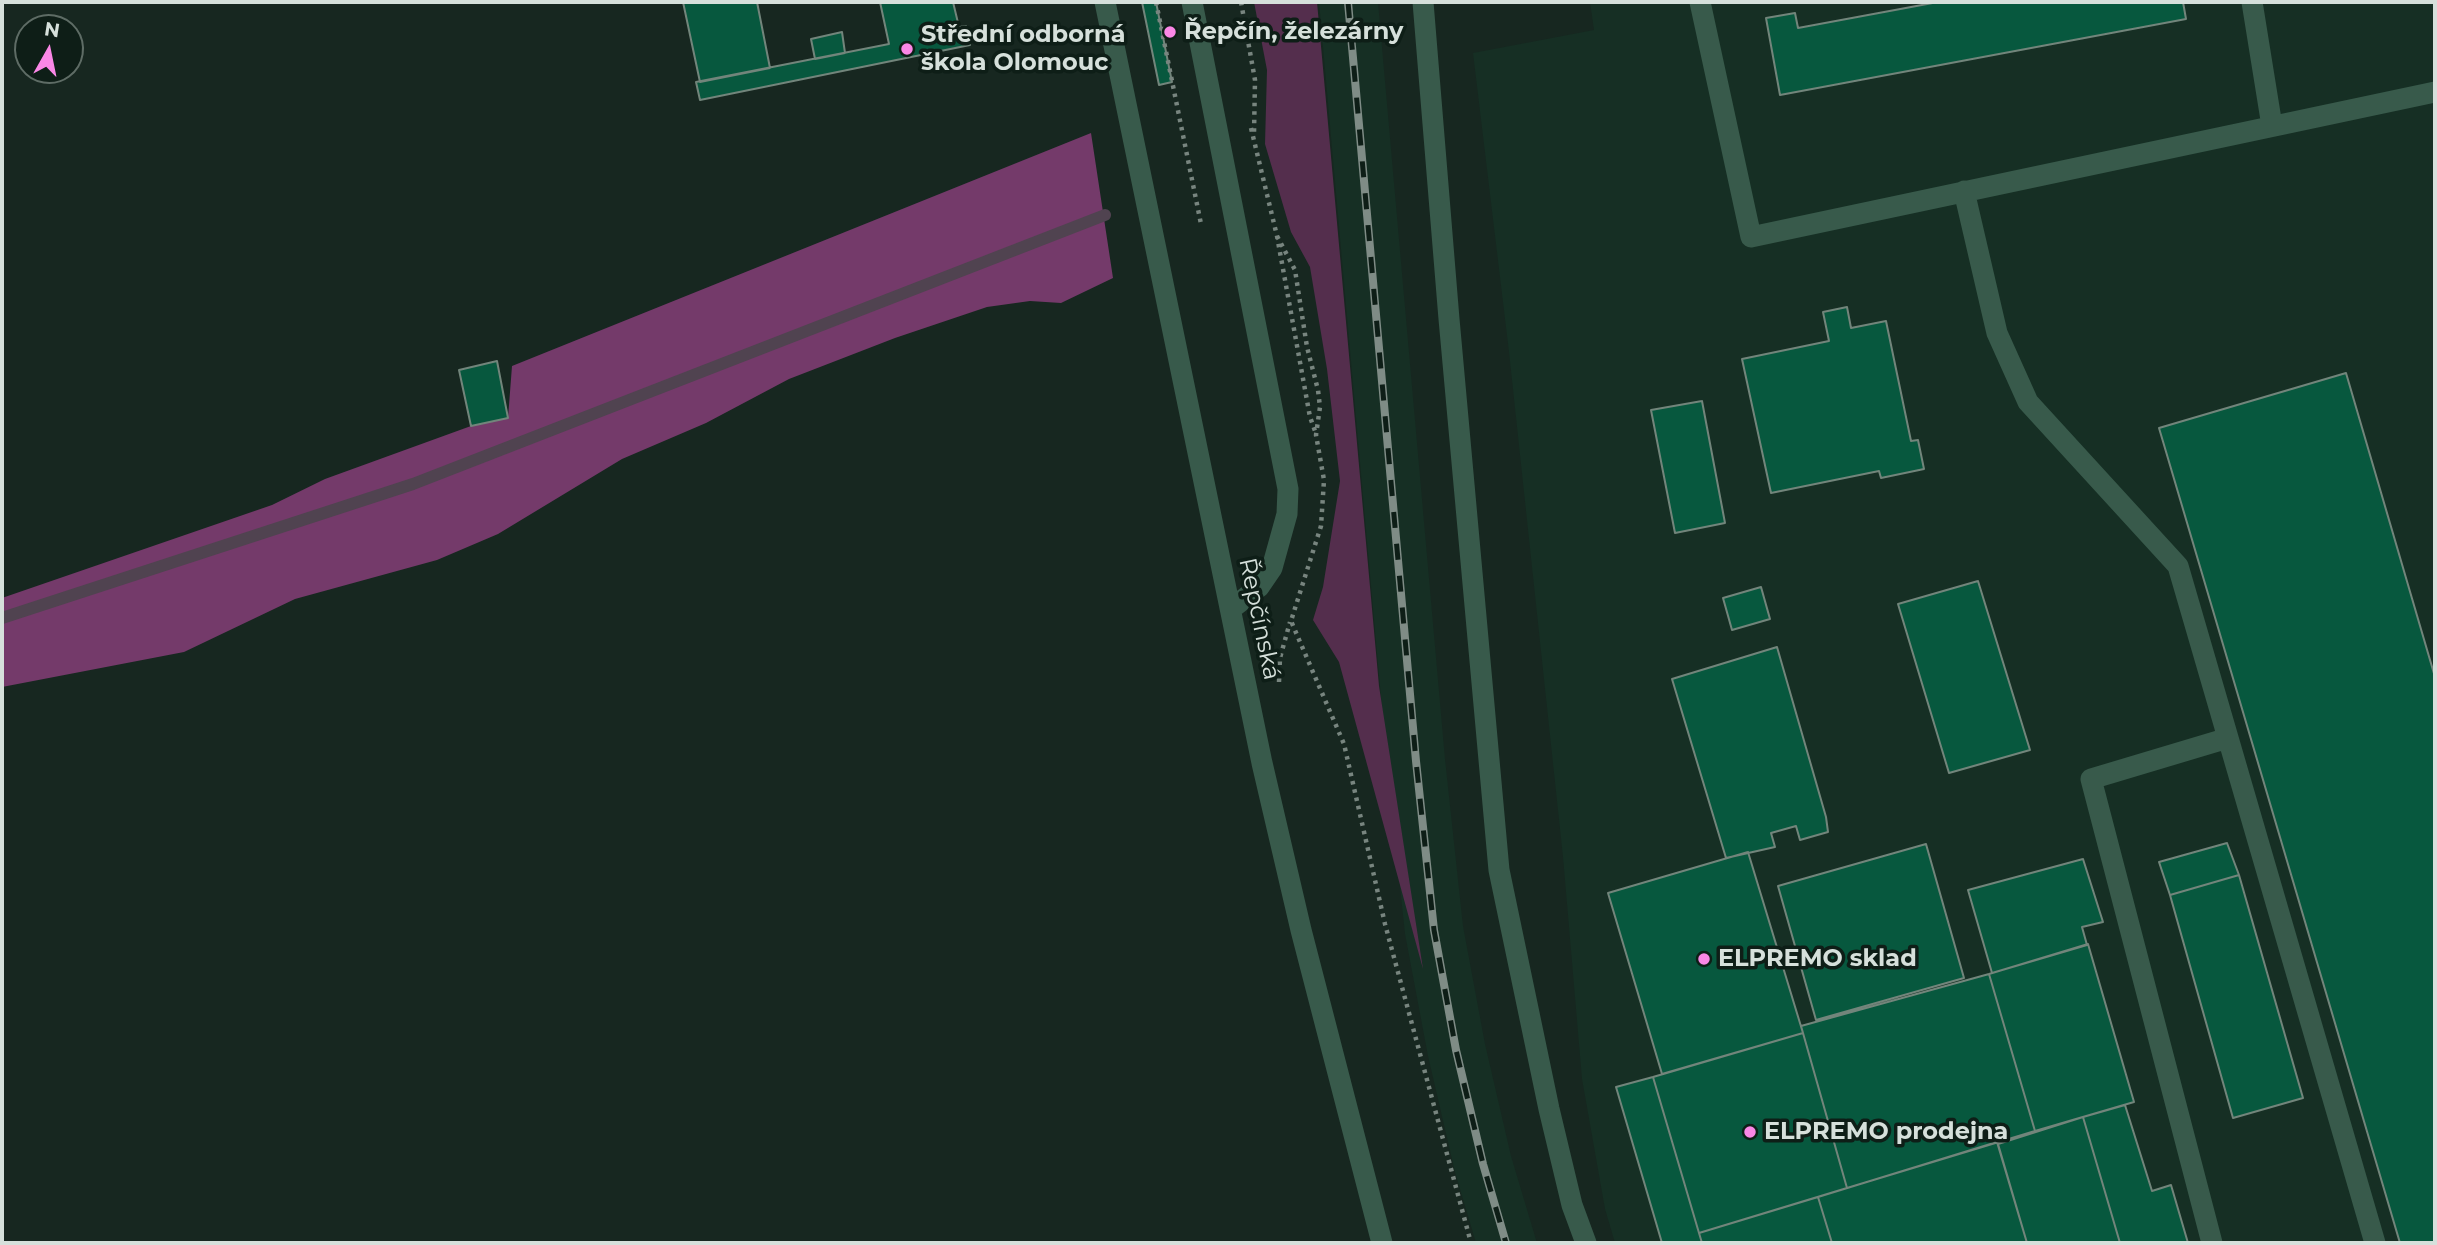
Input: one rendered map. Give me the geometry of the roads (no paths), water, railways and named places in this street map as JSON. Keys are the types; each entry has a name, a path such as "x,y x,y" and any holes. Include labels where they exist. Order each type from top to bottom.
{"street":[{"name":"Řepčínská","path":"1105,2 1250,702 1301,930 1382,1243"},
{"path":"1192,2 1288,489 1285,526 1272,568 1259,587 1231,609"},
{"path":"1423,2 1448,319 1499,870 1552,1123 1572,1205 1586,1243"},
{"path":"1700,2 1751,236 2435,92"},
{"path":"2252,2 2272,126"},
{"path":"1964,191 1997,333 2028,402 2178,566 2375,1243"},
{"path":"2212,1243 2091,779 2228,738"}],"waterway":[{"path":"2,618 413,484 1105,215"}],"railway":[{"path":"1348,2 1416,761 1434,930 1456,1050 1483,1164 1506,1243"}],"place":[{"name":"Řepčín, železárny","path":"1170,32"},
{"name":"Střední odborná škola Olomouc","path":"907,49"},
{"name":"ELPREMO sklad","path":"1704,959"},
{"name":"ELPREMO prodejna","path":"1750,1132"}]}
